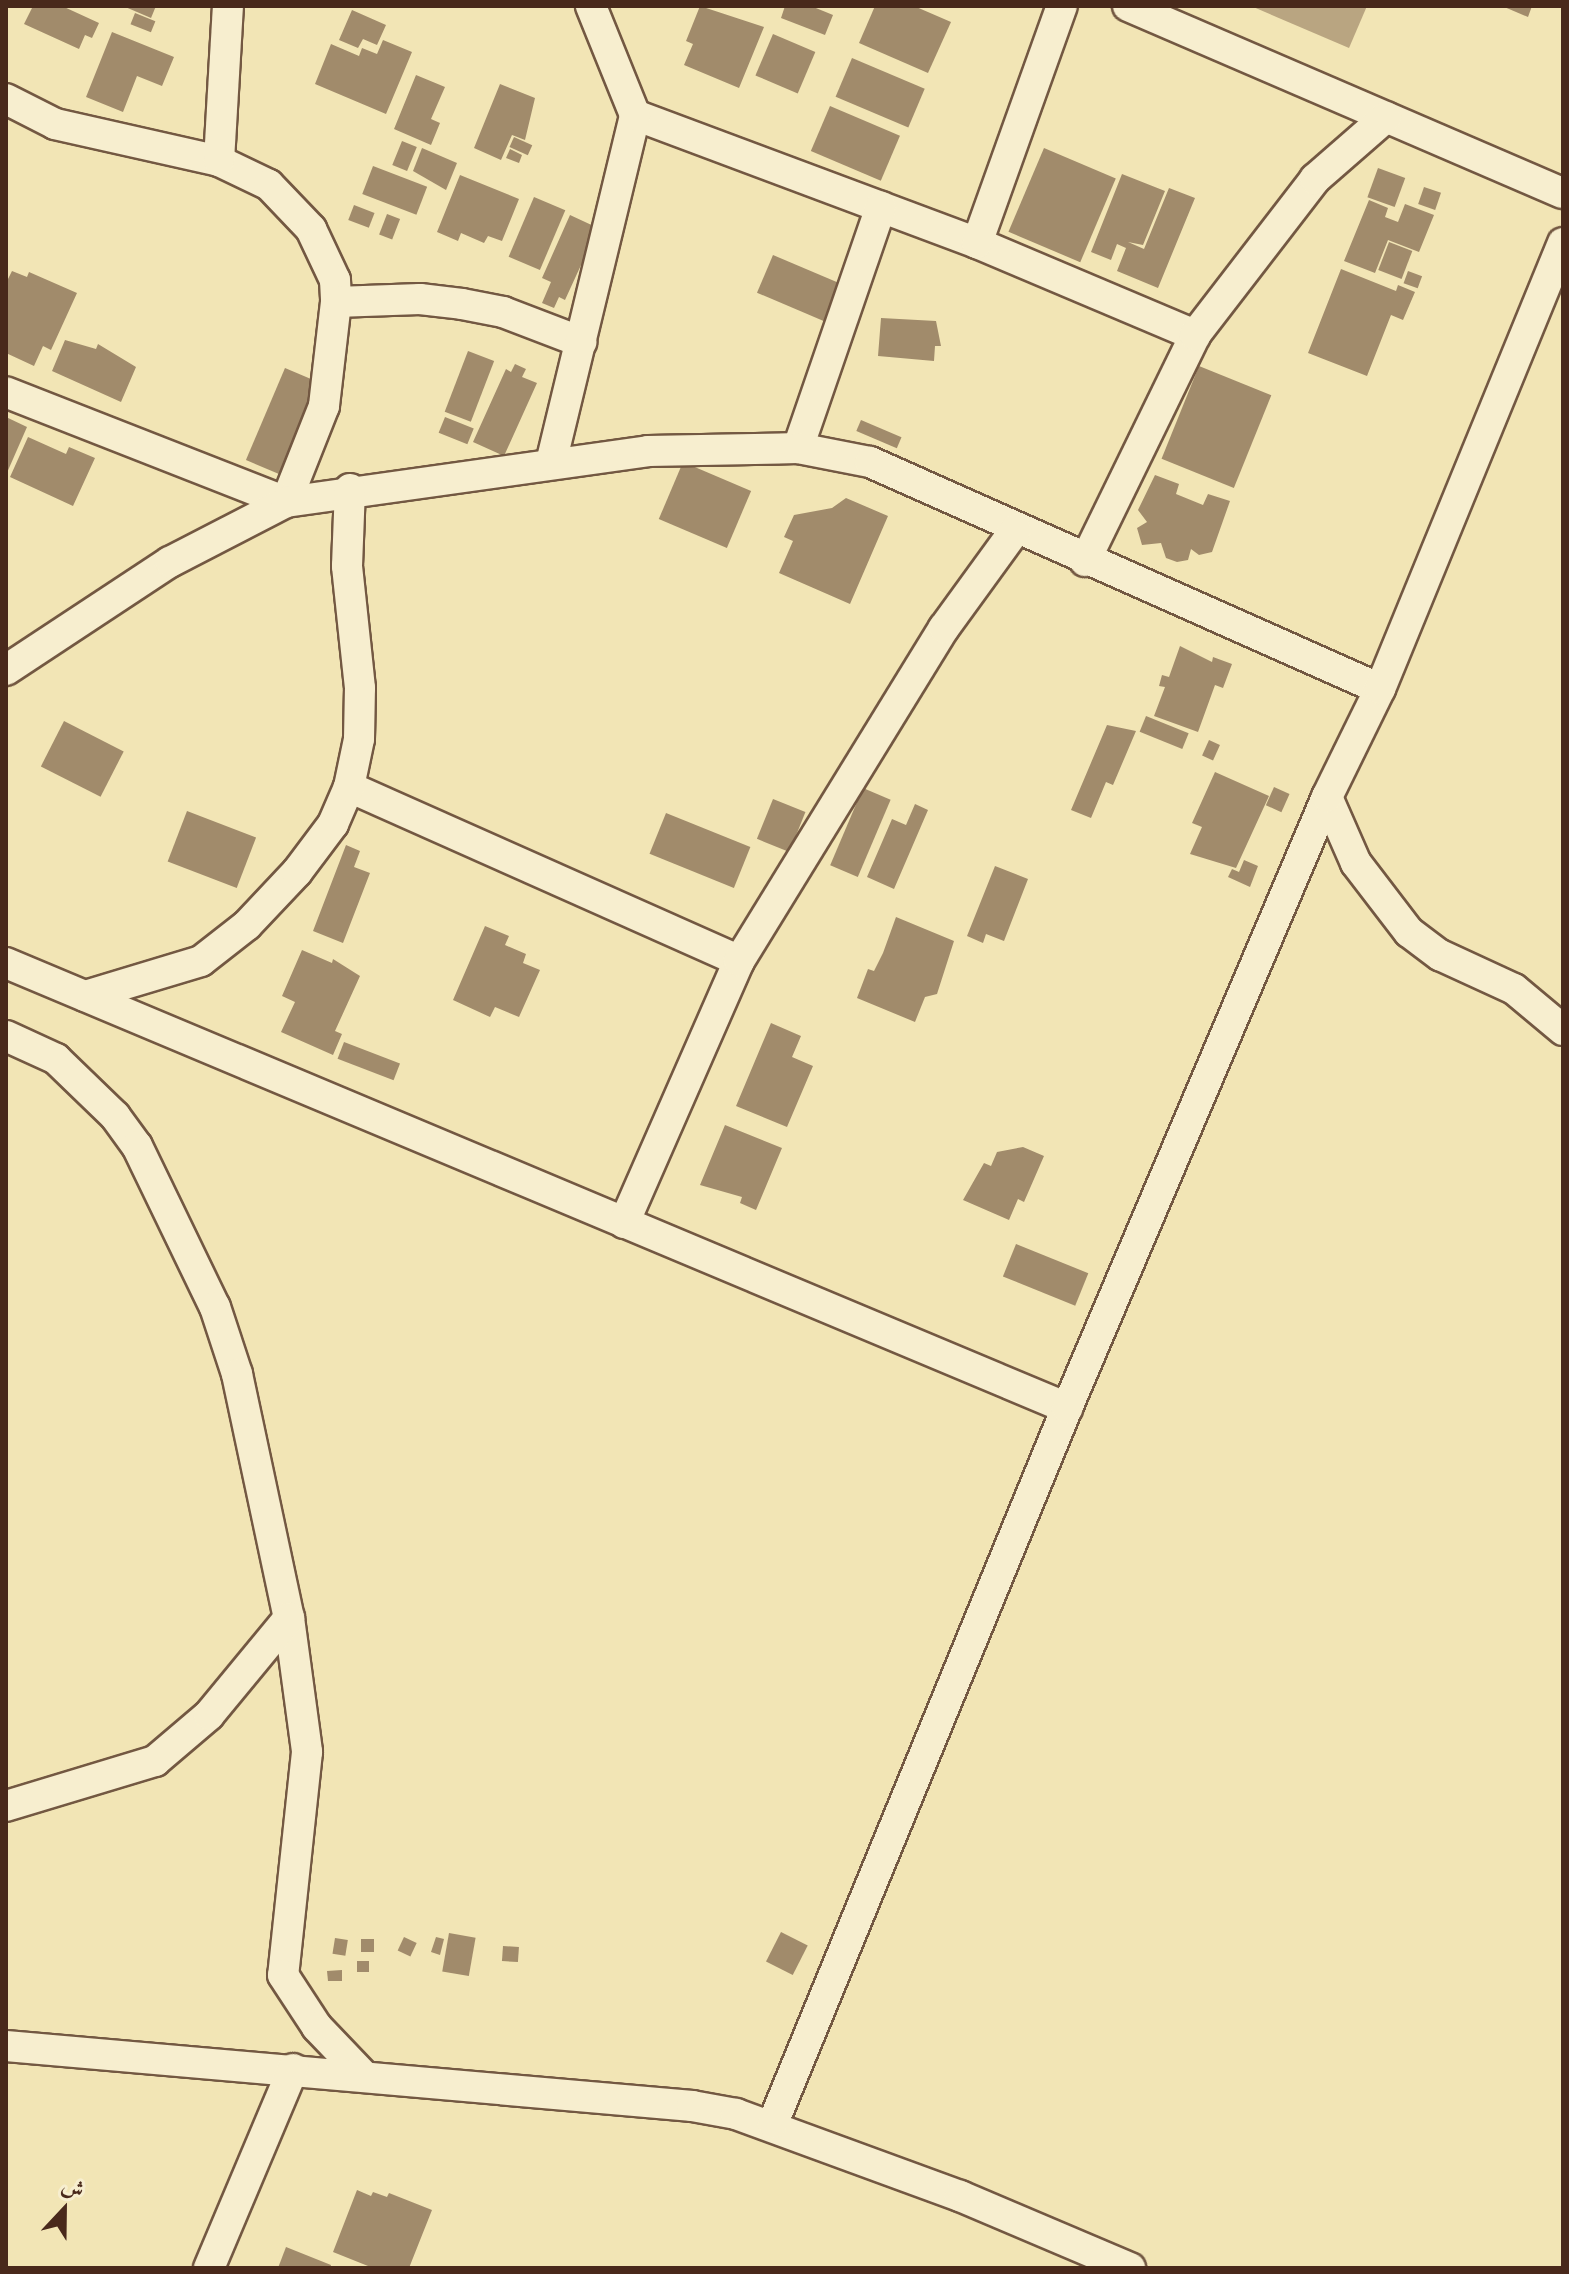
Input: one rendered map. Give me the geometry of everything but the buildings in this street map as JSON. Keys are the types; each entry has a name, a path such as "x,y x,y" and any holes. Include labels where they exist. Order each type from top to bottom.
{"street":[{"path":"219,161 228,6"},
{"path":"551,463 635,115 591,6"},
{"path":"977,243 1062,6"},
{"path":"1128,6 1563,193"},
{"path":"6,99 55,124 219,161 269,185 311,229 335,280 336,302 324,406 286,502"},
{"path":"635,115 977,243 1195,335"},
{"path":"1085,561 1195,335 1315,179 1386,117"},
{"path":"798,448 881,207"},
{"path":"773,2123 1067,1408 1327,797 1380,689 1563,243"},
{"path":"336,302 420,299 462,304 517,316 581,342"},
{"path":"6,392 286,502"},
{"path":"6,670 170,562 286,502 350,489 648,451 798,448 870,462 1085,561 1380,689"},
{"path":"85,996 201,961 247,925 297,872 333,824 349,787 359,739 360,688 347,566 350,489"},
{"path":"624,1223 739,961 944,628 1016,529"},
{"path":"349,787 739,961"},
{"path":"1327,797 1356,863 1409,932 1440,955 1514,989 1563,1030"},
{"path":"6,963 1067,1408"},
{"path":"6,1036 56,1059 89,1087 137,1146 215,1307 237,1374 289,1618 307,1752 283,1975 317,2027 364,2076"},
{"path":"6,1806 155,1761 209,1715 289,1618"},
{"path":"6,2046 692,2106 773,2123 1130,2268"},
{"path":"209,2268 293,2069"}],"shaded area":[{"path":"1251,6 1367,6 1349,48"}]}
